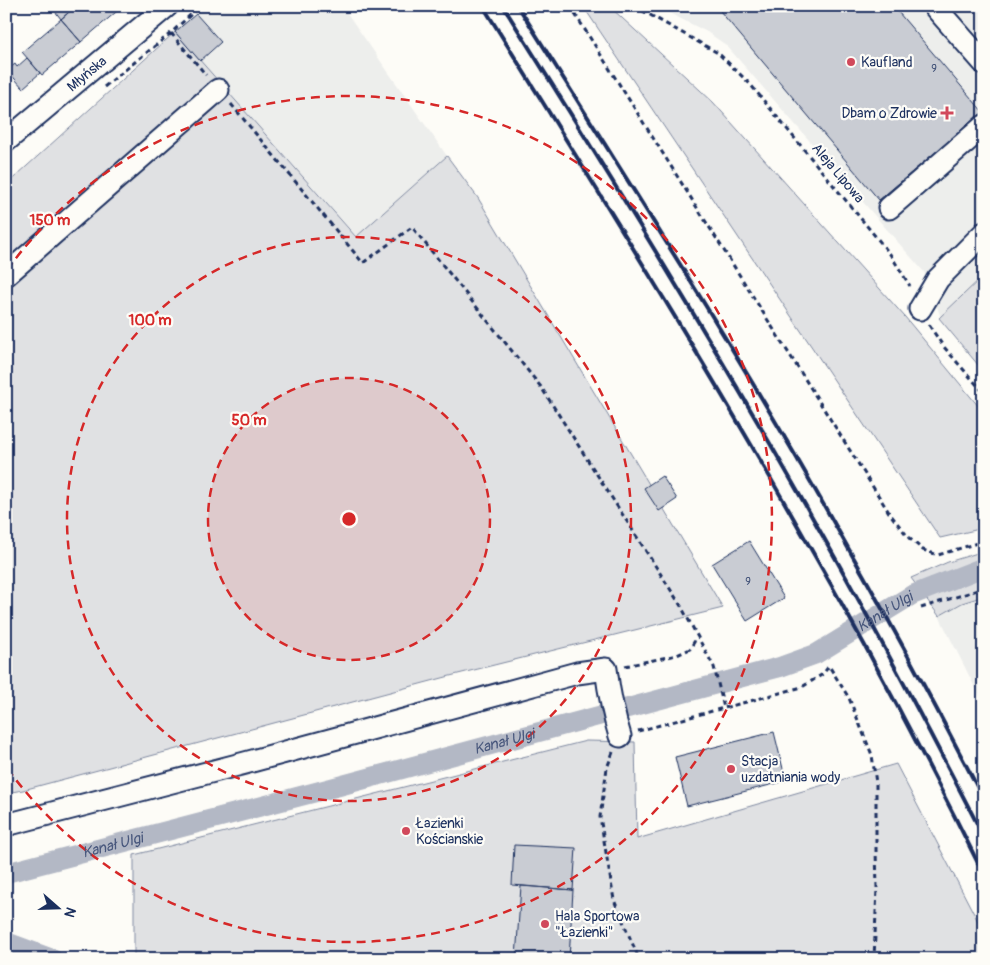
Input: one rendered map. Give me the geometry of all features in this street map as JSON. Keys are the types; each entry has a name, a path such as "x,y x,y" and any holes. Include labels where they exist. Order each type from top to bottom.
{"street":[{"name":"Młyńska","path":"6,141 167,6"},
{"path":"934,6 984,63"},
{"path":"6,275 218,90"},
{"path":"889,208 984,126"},
{"path":"920,308 938,279 984,232"},
{"path":"6,826 577,673 606,670 619,731"}],"path":[{"path":"103,88 171,33 200,6"},
{"path":"570,6 890,514 909,538 923,550 938,555 984,542"},
{"name":"Aleja Lipowa","path":"634,6 718,53 750,84 890,254 913,291 924,317 943,346 984,393"},
{"path":"171,33 363,263 412,227 541,387 681,606 714,667 724,708"},
{"path":"921,608 984,588"},
{"path":"606,670 677,655 690,648 697,637"},
{"path":"639,959 614,900 600,817 607,768 619,731 724,708 802,687 823,674 829,666 849,698 872,755 876,783 877,888 874,959"}],"shaded area":[{"path":"204,6 342,6 447,156 357,237 175,32"},
{"path":"583,6 609,6 713,102 905,317 984,413 984,528 940,538"},
{"path":"655,6 984,6 984,282 943,323 924,272 726,45 707,32"},
{"path":"175,32 356,237 447,156 478,198 723,608 450,676 6,793 6,185"},
{"path":"984,275 984,372 939,318"},
{"path":"984,551 984,596 962,603 939,616 911,578 948,562"},
{"path":"984,596 984,705 939,616 962,603"},
{"path":"586,741 635,742 637,839 896,764 984,933 984,959 145,959 134,955 134,855"}],"building":[{"path":"51,6 76,6 61,19"},
{"path":"76,6 123,6 81,42 61,19"},
{"name":"Kaufland","path":"726,6 893,6 983,112 879,200 720,11"},
{"path":"196,14 221,42 200,61 175,32"},
{"path":"61,19 81,42 42,75 22,52"},
{"path":"27,58 40,73 23,88 7,70 15,64 17,67"},
{"path":"662,476 677,499 659,511 644,488"},
{"path":"749,541 784,598 747,621 712,564"},
{"name":"Stacja uzdatniania wody","path":"774,732 786,781 687,806 675,757"},
{"path":"514,845 576,848 573,890 512,885"},
{"name":"Hala Sportowa \"Łazienki\"","path":"521,886 573,890 569,959 516,958"}],"waterway":[{"name":"Kanał Ulgi","path":"6,873 339,786 780,667 816,654 912,595 984,567"},
{"path":"6,942 52,959"}],"railway":[{"path":"483,6 644,266 761,462 871,657 984,875"},
{"path":"503,6 744,398 883,645 984,837"},
{"path":"518,6 758,392 892,626 984,800"}],"place":[{"name":"Kaufland","path":"851,62"},
{"name":"Dbam o Zdrowie","path":"947,113"},
{"name":"Stacja uzdatniania wody","path":"731,769"},
{"name":"Łazienki Kościanskie","path":"406,831"},
{"name":"Hala Sportowa \"Łazienki\"","path":"545,924"}]}
